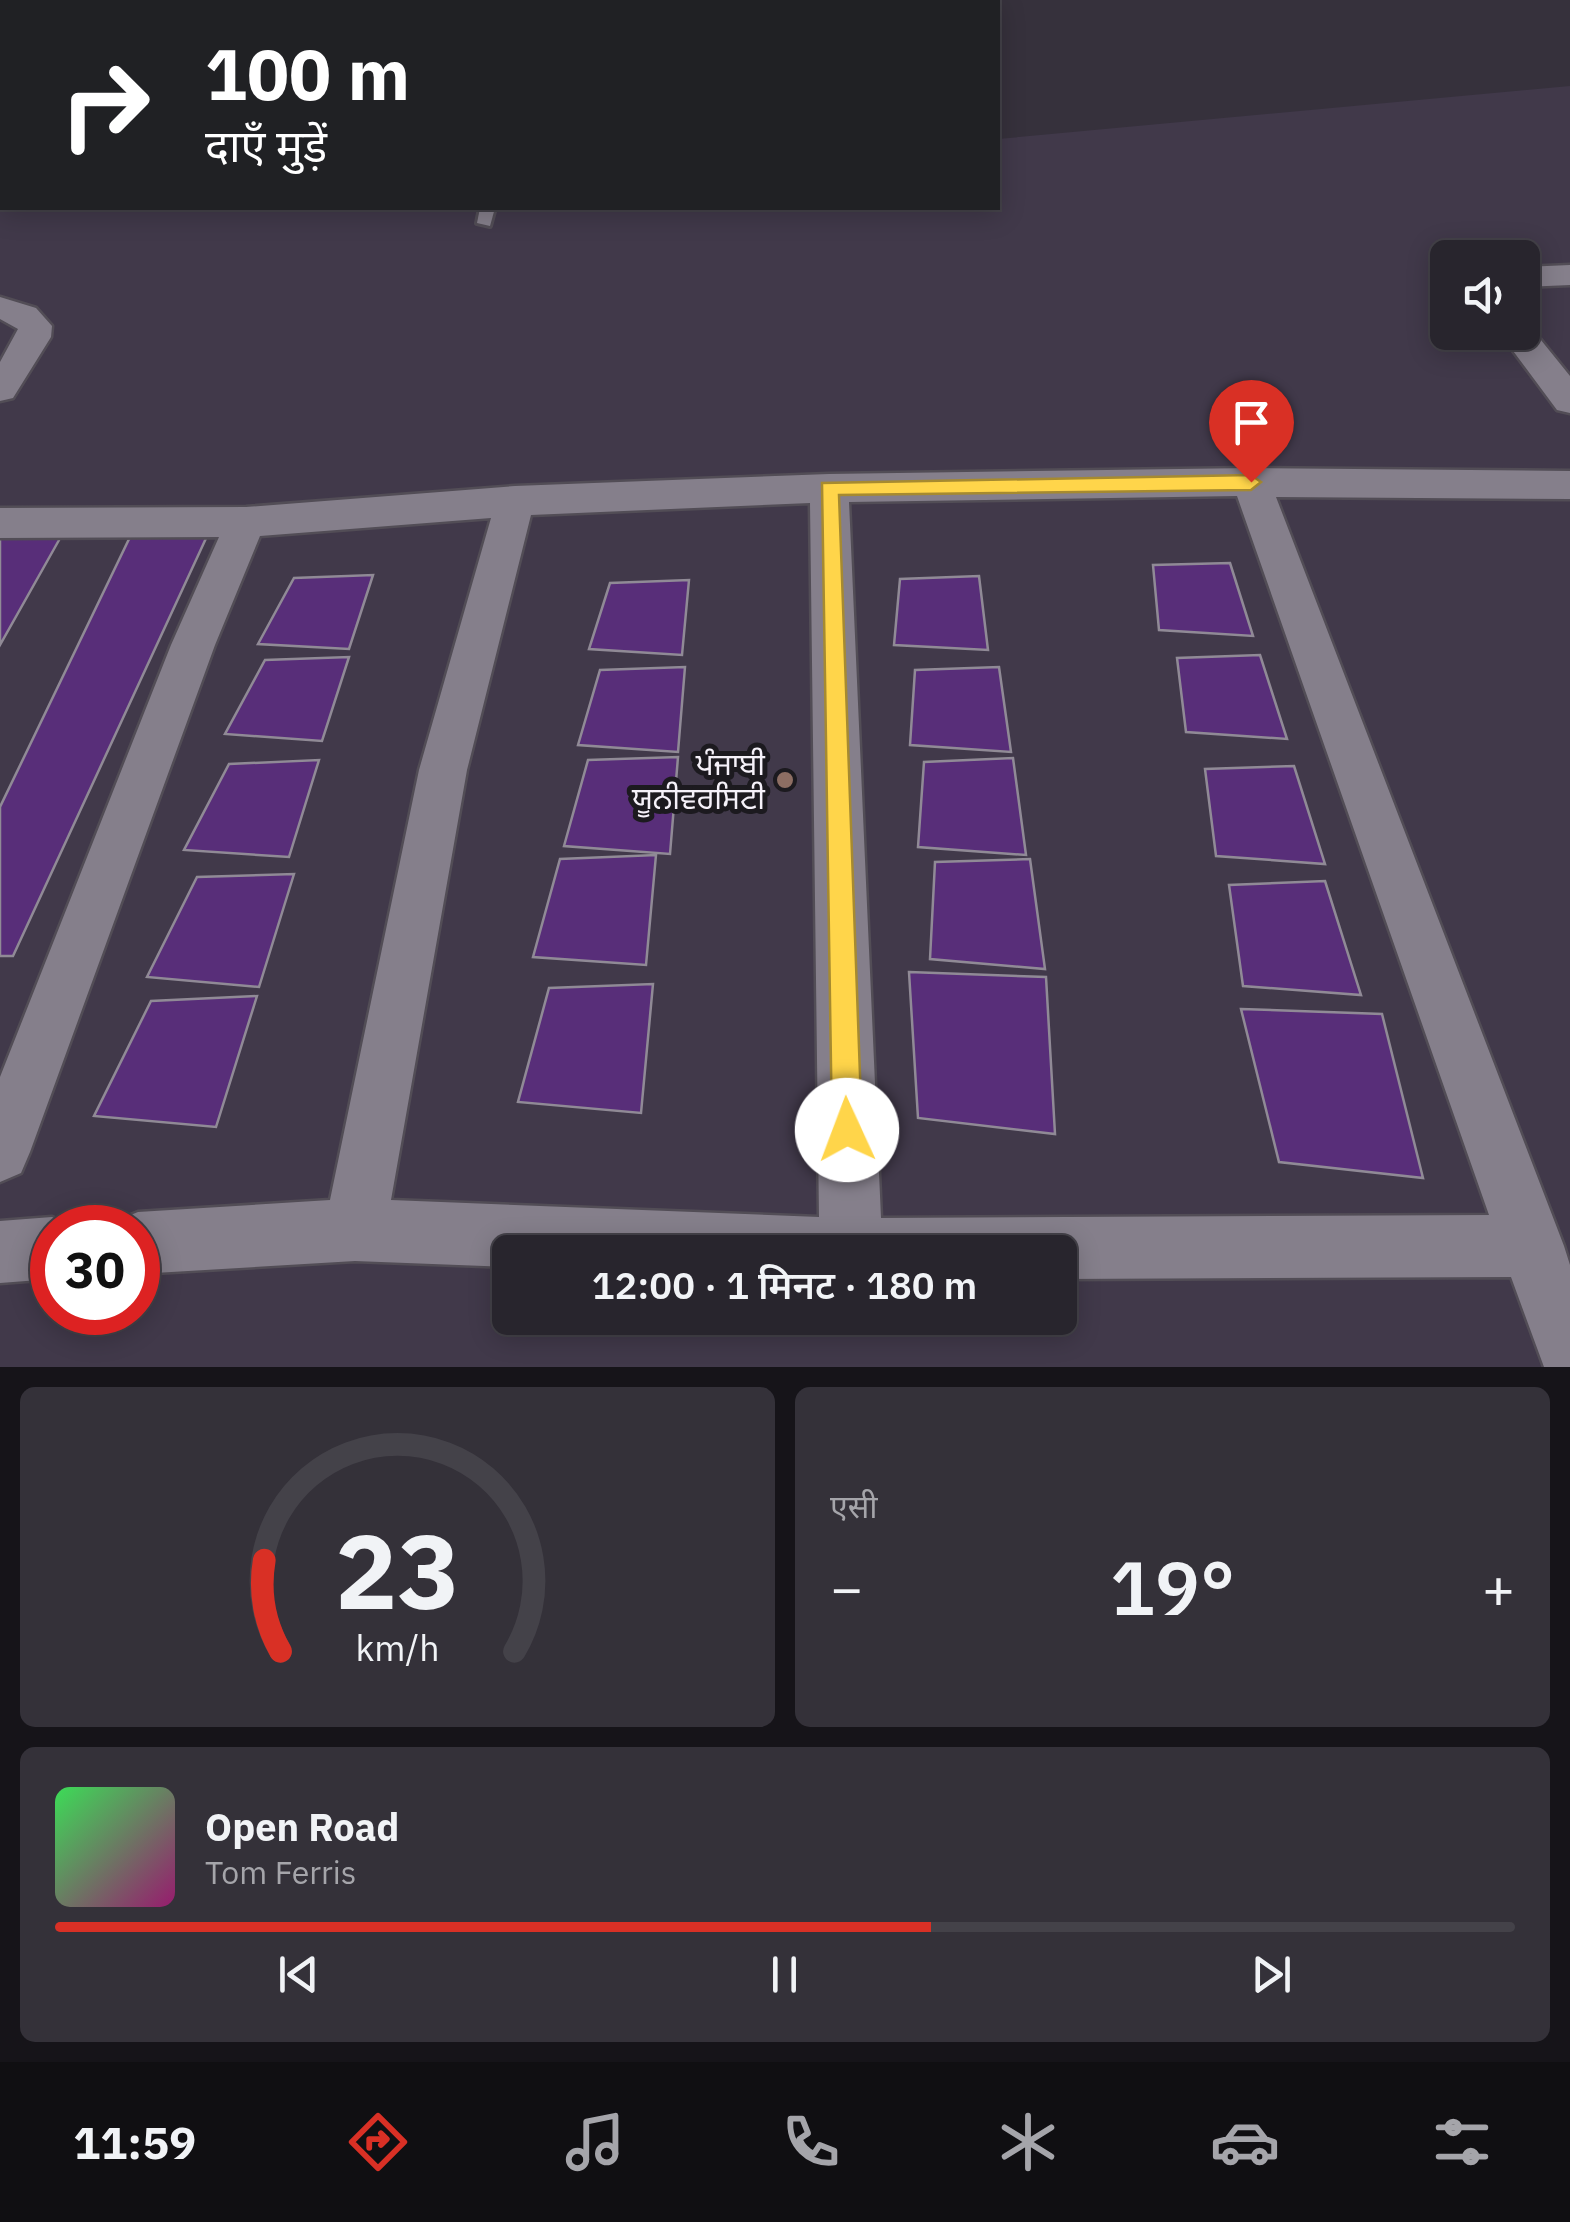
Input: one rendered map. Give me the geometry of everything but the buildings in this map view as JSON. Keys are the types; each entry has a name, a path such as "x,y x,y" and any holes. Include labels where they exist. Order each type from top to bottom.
{"street":[{"path":"1540,276 1570,274"},
{"path":"0,308 24,316 35,326 34,337 0,389"},
{"path":"1530,350 1570,401"},
{"path":"0,523 246,522 515,500 829,488 1251,482 1570,486"},
{"path":"1251,482 1570,1352"},
{"path":"829,488 851,1235"},
{"path":"355,1230 443,770 515,500"},
{"path":"0,1152 192,645 246,522"},
{"path":"160,1242 355,1230 492,1235"},
{"path":"1077,1248 1533,1246"},
{"path":"0,1252 30,1250"}],"shaded area":[{"name":"ਪੰਜਾਬੀ ਯੂਨੀਵਰਸਿਟੀ","path":"1570,86 1570,1367 0,1367 0,210 1000,210 1000,139"}],"place":[{"name":"ਪੰਜਾਬੀ ਯੂਨੀਵਰਸਿਟੀ","path":"785,780"}],"route":[{"path":"847,1130 829,488 1251,482"}]}
